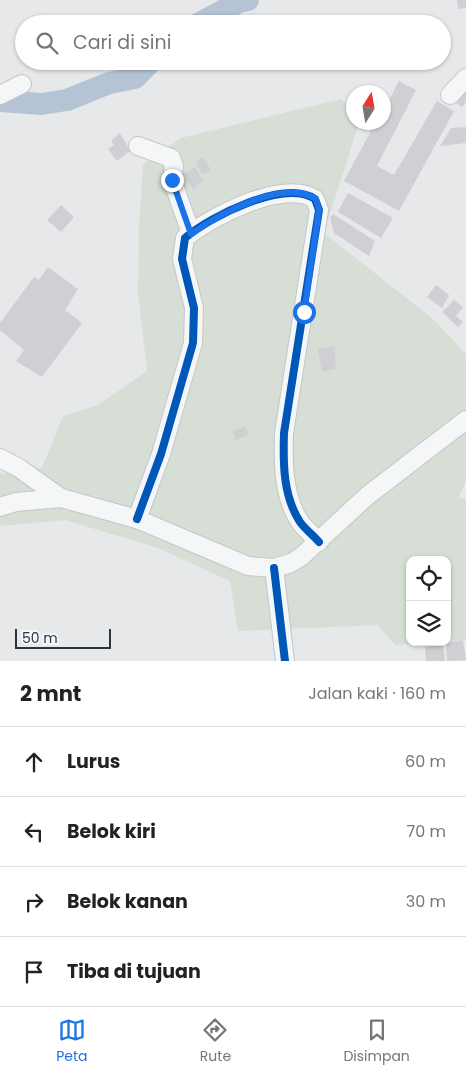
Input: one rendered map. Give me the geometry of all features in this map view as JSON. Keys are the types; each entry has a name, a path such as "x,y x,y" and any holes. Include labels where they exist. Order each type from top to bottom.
{"street":[{"path":"450,95 466,78"},
{"path":"0,96 22,84"},
{"path":"138,146 171,158 174,166 172,180 191,234"},
{"path":"137,520 161,454 193,343 194,308 182,260 185,238 226,212 282,193 304,193 316,199 318,205 284,433 283,466 294,512 301,524 319,542"},
{"path":"0,458 19,468 61,498 137,520 248,566 274,568 291,563 319,542 367,496 466,420"},
{"path":"0,507 16,502 61,498"},
{"path":"274,568 285,661"}],"shaded area":[{"path":"341,99 346,104 346,130 357,130 324,233 433,319 466,354 466,480 459,497 466,500 466,640 451,641 451,556 406,556 406,644 395,645 378,625 238,631 230,581 158,548 65,520 0,526 0,474 42,468 63,416 98,405 147,371 138,292 139,225 143,165 181,138"}],"building":[{"path":"457,0 466,0 466,8 458,9"},
{"path":"399,81 416,90 377,166 394,175 437,101 454,111 399,211 344,181 372,130 391,130 391,96"},
{"path":"466,88 466,102 462,107 455,102"},
{"path":"466,127 466,143 440,146 451,128"},
{"path":"120,133 130,151 117,161 108,149 114,145 111,141"},
{"path":"203,157 211,170 203,175 195,162"},
{"path":"195,167 203,181 193,189 183,174"},
{"path":"348,193 393,218 381,238 338,212"},
{"path":"61,205 74,217 61,232 47,220"},
{"path":"333,214 375,241 369,256 334,233 330,218"},
{"path":"48,267 78,289 65,310 82,323 42,377 16,361 24,350 0,330 0,323 34,277 39,280"},
{"path":"436,285 449,295 442,308 427,297"},
{"path":"454,300 463,307 456,316 463,322 458,327 442,312"},
{"path":"334,346 336,369 322,372 318,349"},
{"path":"245,426 249,435 235,440 233,431"},
{"path":"463,640 466,660 447,661 446,646 451,646 451,642"},
{"path":"443,646 445,661 426,661 425,647"}],"waterway":[{"path":"215,15 239,2 248,0"},
{"path":"0,101 41,104 67,100 109,83 135,78 143,70"}],"cycle path":[{"path":"137,519 161,454 193,343 194,308 182,259 185,238 212,220 248,203 267,197 302,194 315,199 319,210 284,433 284,467 287,490 294,512 302,525 319,542"},
{"path":"274,568 285,661"}],"route":[{"path":"172,180 191,234 226,212 260,199 282,193 297,192 316,199 319,210 304,312"}]}
